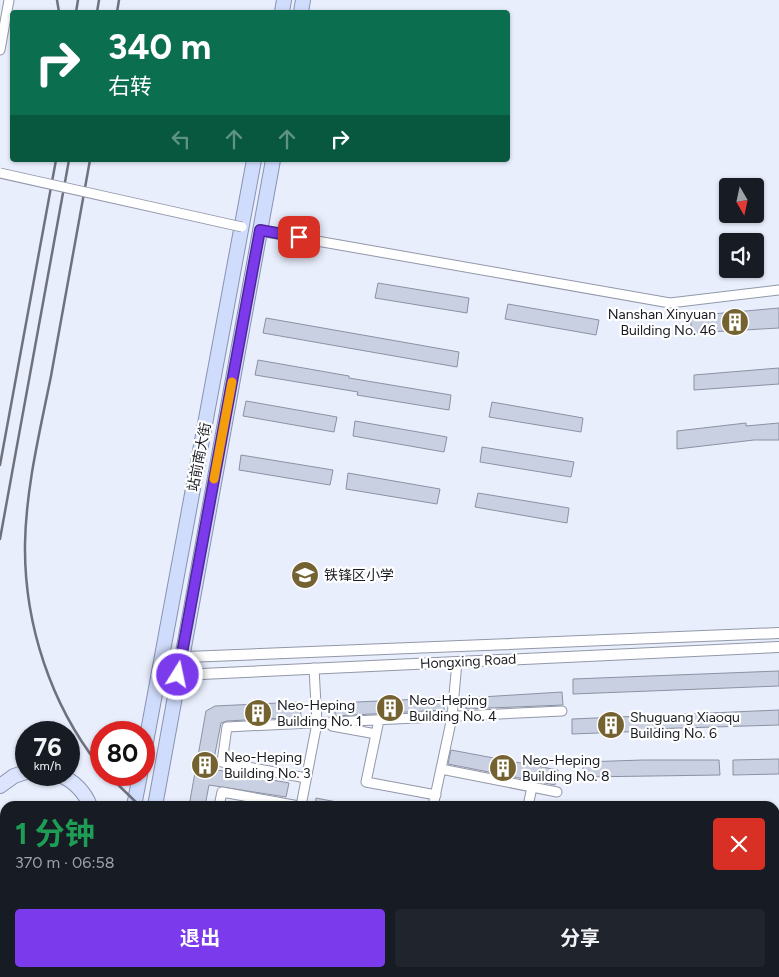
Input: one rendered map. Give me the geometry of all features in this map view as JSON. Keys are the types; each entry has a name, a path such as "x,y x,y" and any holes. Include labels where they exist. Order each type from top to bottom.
{"highway":[{"name":"站前南大街","path":"150,721 254,162"},
{"name":"站前南大街","path":"156,801 273,162"},
{"path":"135,801 138,786"}],"main road":[{"path":"2,785 15,776"},
{"path":"77,786 87,801"}],"street":[{"path":"0,50 9,0"},
{"path":"0,173 242,227"},
{"path":"260,230 670,303 779,290"},
{"name":"Hongxing Road","path":"161,658 779,633"},
{"name":"Hongxing Road","path":"158,676 779,647"},
{"path":"434,801 452,717 457,662"},
{"path":"301,801 317,723 314,668"},
{"path":"306,778 222,762 227,727 562,711"},
{"path":"379,720 366,782 436,795"},
{"path":"317,723 376,734"},
{"path":"441,769 557,792"},
{"path":"529,801 532,787"},
{"path":"220,801 222,792 248,801"}],"building":[{"path":"378,283 469,298 467,313 375,298"},
{"path":"508,304 599,320 596,335 505,319"},
{"name":"Nanshan Xinyuan Building No. 46","path":"779,308 779,328 692,333 690,316"},
{"path":"266,318 459,352 457,367 263,333"},
{"path":"258,360 451,395 449,410 357,395 358,392 255,375"},
{"path":"779,368 779,384 694,390 694,375"},
{"path":"246,401 337,417 334,432 243,416"},
{"path":"492,402 583,418 581,432 489,417"},
{"path":"355,421 447,437 444,452 353,436"},
{"path":"746,423 746,426 779,423 779,440 754,440 677,449 677,431"},
{"path":"482,447 574,462 571,477 480,462"},
{"path":"241,455 333,470 330,485 239,470"},
{"path":"348,473 440,489 437,504 346,489"},
{"path":"478,493 569,508 567,523 475,507"},
{"path":"779,671 779,686 573,694 573,679"},
{"path":"562,692 563,705 466,709 465,698"},
{"name":"Neo-Heping Building No. 4","path":"444,698 444,710 335,716 335,703"},
{"path":"300,702 301,717 227,721 221,723 212,769 289,783 286,797 209,785 206,801 190,801 206,711 215,706"},
{"path":"779,710 779,725 649,729 649,731 572,734 572,719"},
{"name":"Neo-Heping Building No. 8","path":"451,750 558,770 555,785 448,764"},
{"path":"779,759 779,774 733,775 733,760"},
{"path":"719,760 720,775 583,777 583,762"},
{"path":"316,798 332,801 316,801"}],"railway":[{"path":"57,0 59,10"},
{"path":"76,10 78,0"},
{"path":"97,10 99,0"},
{"path":"117,10 119,0"},
{"path":"0,465 56,162"},
{"path":"0,539 69,162"},
{"path":"90,162 34,459 28,501 25,544 29,604 35,634 44,663 68,718 90,753"},
{"path":"119,786 135,801"}],"slow traffic":[{"path":"214,479 232,382"}],"place":[{"name":"Nanshan Xinyuan Building No. 46","path":"735,322"},
{"name":"铁锋区小学","path":"305,575"},
{"name":"Neo-Heping Building No. 4","path":"390,708"},
{"name":"Neo-Heping Building No. 1","path":"258,713"},
{"name":"Shuguang Xiaoqu Building No. 6","path":"611,725"},
{"name":"Neo-Heping Building No. 3","path":"205,765"},
{"name":"Neo-Heping Building No. 8","path":"503,768"}],"route":[{"path":"178,675 260,230 299,237"}]}
